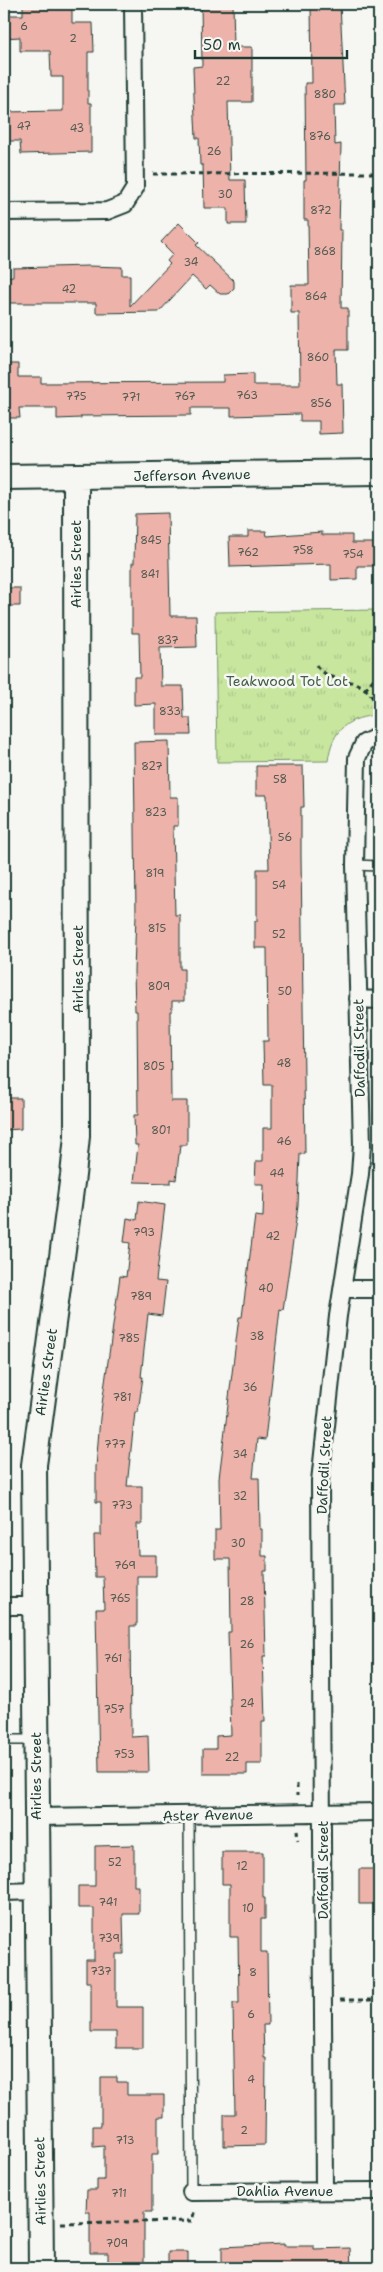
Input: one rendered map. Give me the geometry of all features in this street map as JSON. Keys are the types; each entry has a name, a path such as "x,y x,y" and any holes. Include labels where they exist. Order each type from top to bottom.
{"street":[{"path":"4,212 107,211 125,204 135,188 133,4"},
{"name":"Jefferson Avenue","path":"4,477 379,472"},
{"name":"Airlies Street","path":"41,2268 34,1465 73,1175 76,1136 76,477"},
{"name":"Daffodil Street","path":"324,2191 320,1481 337,1326 360,1174 362,1145 355,865 357,758 364,743 379,736"},
{"path":"358,999 379,1000"},
{"path":"343,1289 379,1289"},
{"path":"4,1606 36,1606"},
{"name":"Aster Avenue","path":"36,1817 379,1812"},
{"path":"4,1892 37,1891"},
{"name":"Dahlia Avenue","path":"195,2192 379,2191"}],"lane":[{"path":"355,865 379,866"},
{"path":"4,1740 36,1740"},
{"path":"189,1815 195,2192"}],"path":[{"path":"135,175 379,173"},
{"path":"365,690 376,676 379,661"},
{"path":"316,665 322,674 351,683 365,690 379,710"},
{"path":"323,2000 379,2000"},
{"path":"40,2223 192,2222 195,2192"}],"green space":[{"name":"Teakwood Tot Lot","path":"379,610 379,715 368,716 350,722 343,727 333,741 328,761 217,762 215,612"}],"building":[{"path":"201,4 233,4 234,47 252,47 252,102 228,102 230,180 245,180 246,224 228,224 228,208 204,208 203,165 200,165 199,138 196,138 193,67 202,66"},
{"path":"311,4 340,4 345,105 334,105 335,145 341,144 339,230 342,230 341,308 348,308 348,350 336,350 337,384 342,384 343,433 319,434 319,421 300,421 300,414 231,416 231,408 191,408 191,415 81,416 81,418 57,419 57,408 19,408 20,418 4,418 4,364 18,364 18,377 41,377 41,383 223,382 223,375 253,374 253,385 300,385 299,313 291,313 291,285 309,285 308,220 304,220 304,180 306,180 305,83 312,83"},
{"path":"23,5 72,6 72,23 93,23 94,52 88,52 88,103 91,103 91,152 21,154 20,141 4,141 4,112 63,111 63,77 51,77 50,51 20,51 20,37 4,38 4,15 23,15"},
{"path":"179,223 199,243 196,245 234,281 234,288 228,294 220,294 210,285 206,289 192,276 159,312 96,313 96,303 4,303 4,277 13,276 13,268 88,266 122,267 122,275 130,275 130,306 170,264 167,261 173,254 161,242"},
{"path":"168,513 170,616 196,616 197,647 160,648 161,686 183,686 184,718 190,718 191,735 156,735 156,704 134,705 134,677 140,677 139,633 132,633 132,563 134,563 135,514"},
{"path":"248,531 266,531 267,536 322,532 322,535 352,535 352,543 376,543 376,566 357,566 357,579 331,580 331,564 230,567 229,537 248,537"},
{"path":"4,588 20,588 20,606 4,606"},
{"path":"169,741 170,797 178,797 178,826 173,826 175,915 180,915 180,969 184,969 184,1001 172,1001 172,1011 170,1011 171,1101 187,1101 187,1145 180,1145 176,1180 171,1179 171,1183 134,1182 138,1145 135,1145 134,1115 138,1115 137,1011 135,1011 134,971 136,915 134,742"},
{"path":"256,766 303,766 304,807 301,807 301,856 305,1154 300,1154 298,1206 283,1310 280,1309 265,1440 257,1439 253,1478 259,1478 262,1556 267,1556 267,1571 264,1571 266,1656 263,1656 265,1721 262,1721 262,1764 247,1764 247,1774 203,1774 203,1749 216,1749 216,1736 231,1735 228,1632 231,1632 230,1559 215,1559 215,1530 220,1530 219,1478 239,1317 242,1317 255,1216 263,1217 264,1184 255,1184 256,1161 263,1161 263,1128 272,1128 272,1085 264,1085 263,1041 268,1041 267,948 255,948 257,869 269,869 267,795 256,795"},
{"path":"4,1098 21,1098 21,1129 4,1130"},
{"path":"139,1201 165,1205 156,1281 166,1282 162,1316 148,1314 141,1377 143,1377 138,1412 135,1412 127,1486 142,1486 142,1524 137,1524 138,1555 156,1555 156,1576 137,1576 137,1626 130,1626 131,1737 148,1736 149,1772 99,1772 96,1609 104,1609 103,1577 95,1577 94,1535 101,1535 101,1502 96,1502 96,1467 100,1418 120,1276 126,1277 130,1243 124,1242 127,1218 137,1220"},
{"path":"134,1845 134,1886 139,1886 139,1914 123,1914 124,1954 116,1954 116,2007 143,2007 143,2048 116,2048 116,2032 91,2032 91,1982 86,1982 86,1960 94,1960 94,1908 78,1908 78,1886 95,1886 95,1846"},
{"path":"222,1852 263,1852 265,1919 261,1919 261,1952 267,1952 268,2025 263,2025 264,2058 266,2058 265,2145 224,2146 224,2114 235,2114 233,2003 239,2003 238,1937 230,1937 230,1884 222,1884"},
{"path":"359,1869 379,1869 379,1904 359,1904"},
{"path":"101,2077 117,2077 117,2082 127,2082 127,2095 164,2095 164,2117 158,2117 158,2154 152,2154 152,2212 144,2212 144,2265 108,2265 108,2253 90,2253 90,2212 86,2212 87,2190 97,2190 97,2180 104,2180 104,2146 93,2147 93,2126 101,2126"},
{"path":"284,2244 284,2246 314,2246 314,2249 350,2248 351,2268 222,2268 222,2247"},
{"path":"168,2252 188,2252 188,2268 168,2268"}]}
